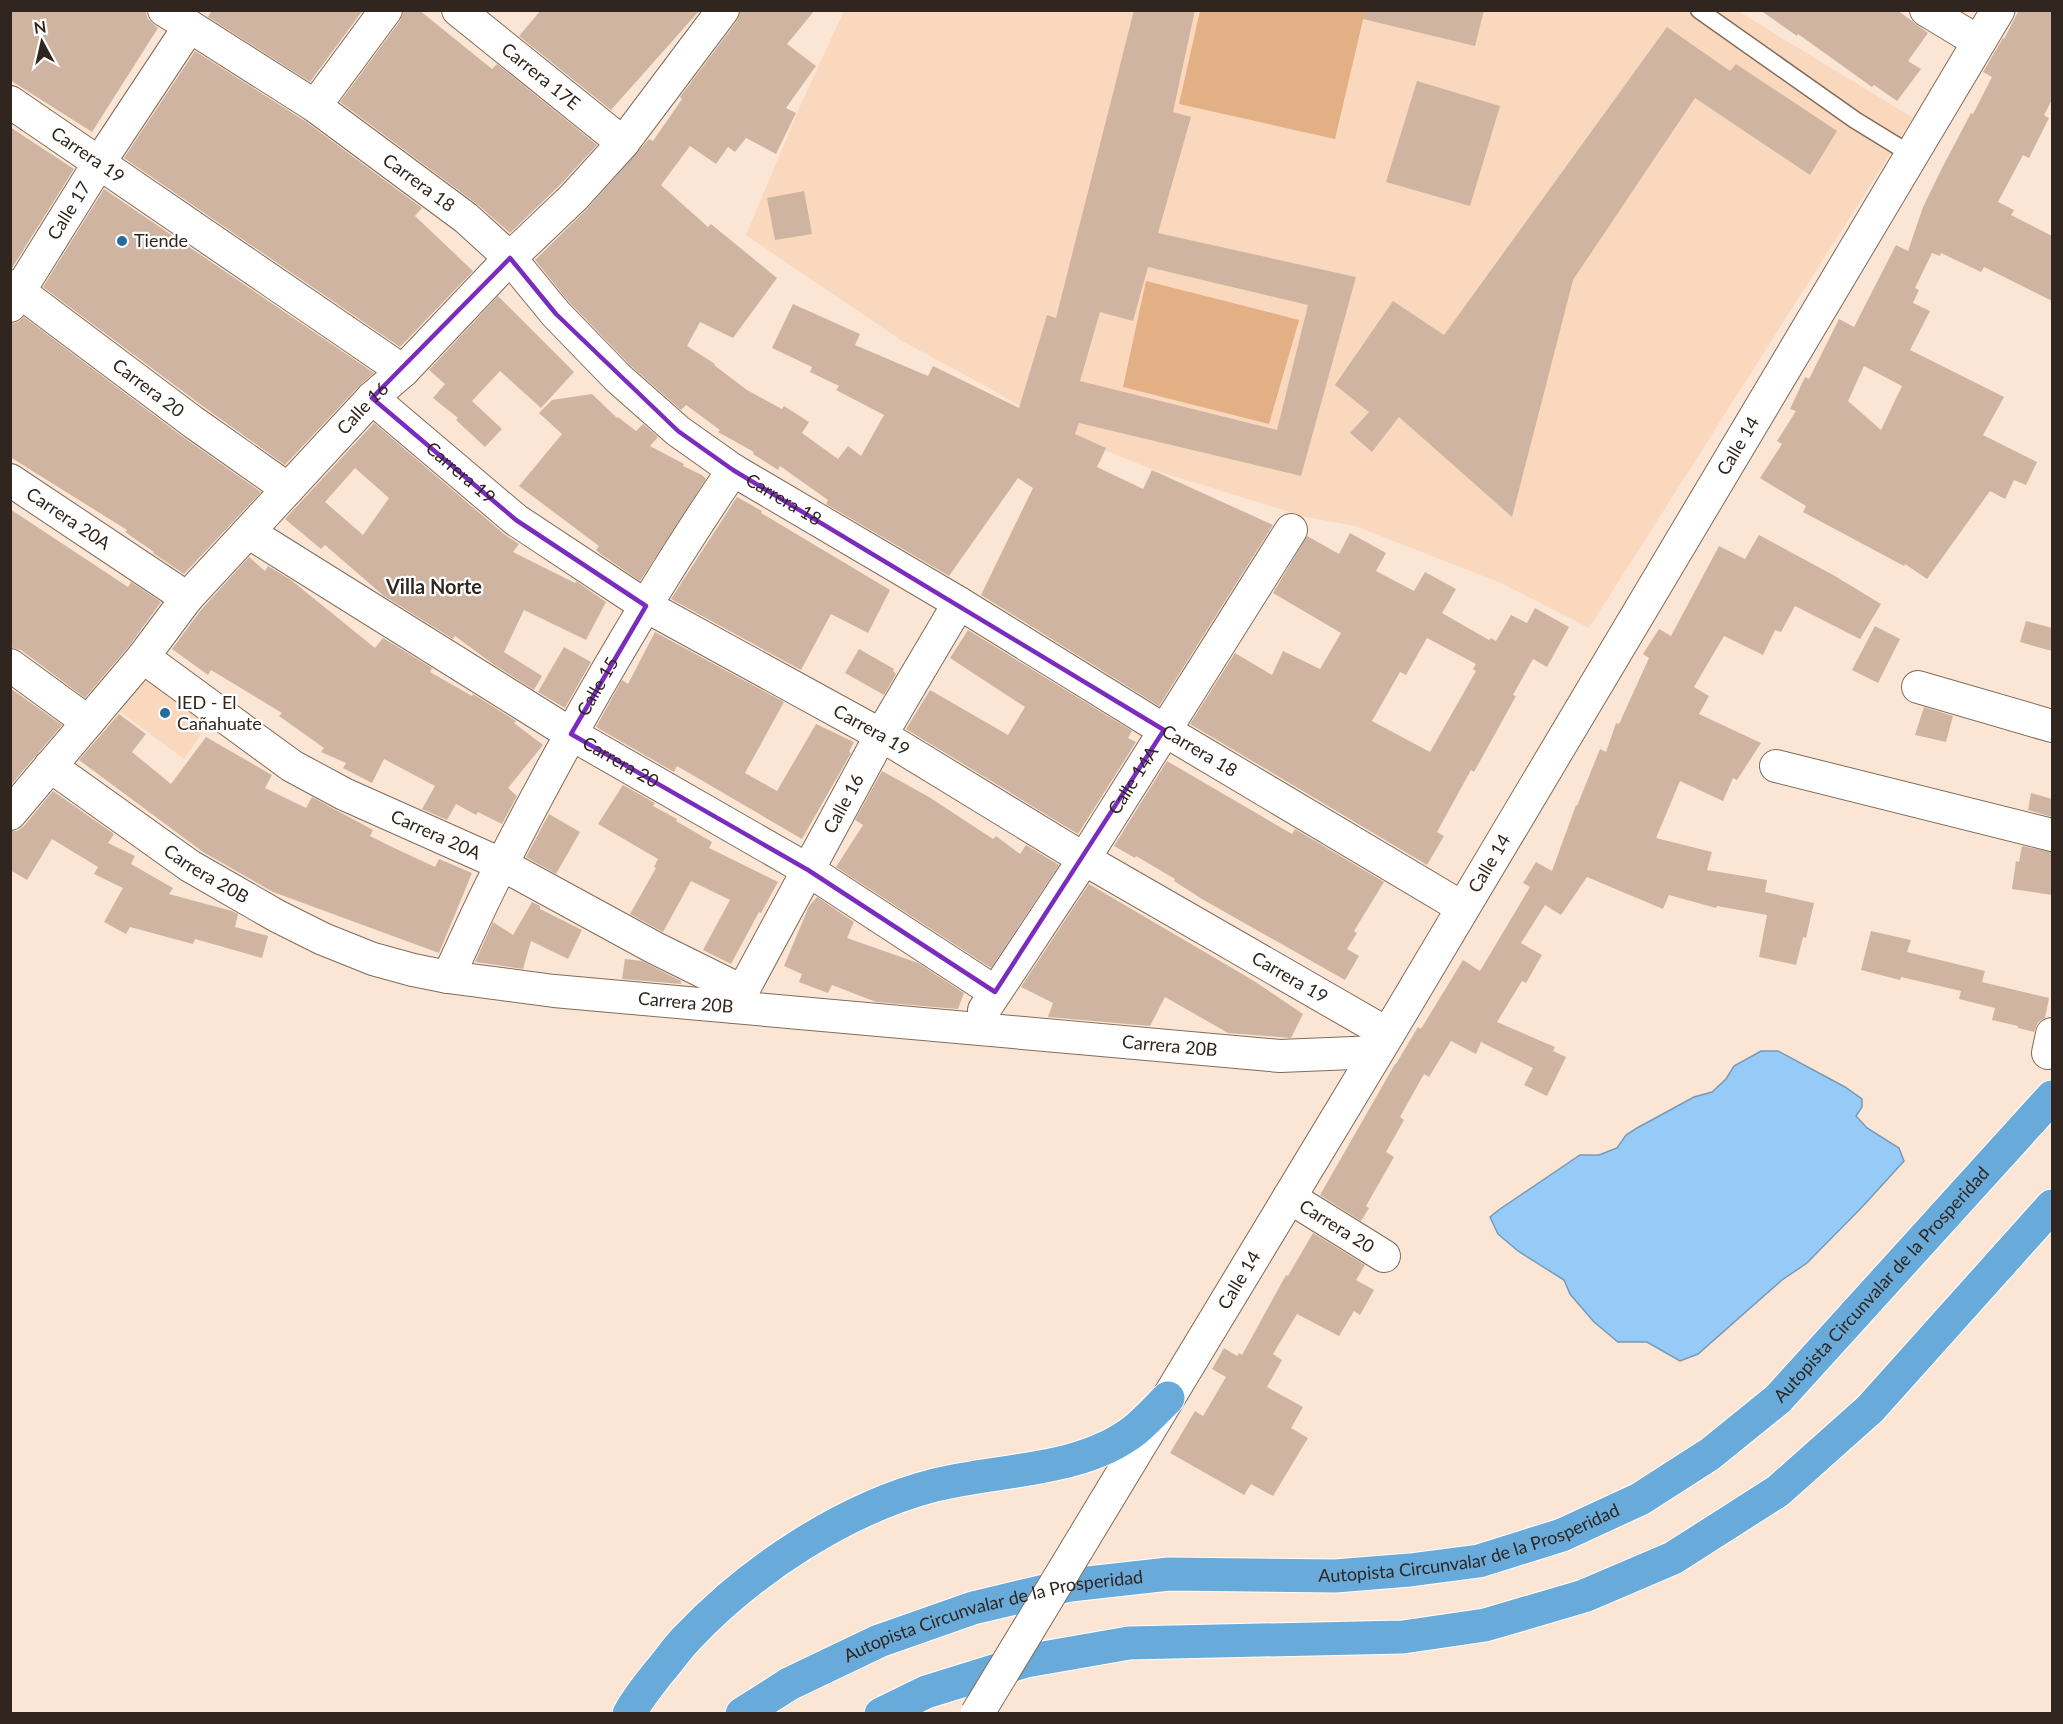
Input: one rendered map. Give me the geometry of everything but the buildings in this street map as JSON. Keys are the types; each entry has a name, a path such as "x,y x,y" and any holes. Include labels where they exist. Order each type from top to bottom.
{"highway":[{"name":"Autopista Circunvalar de la Prosperidad","path":"742,1713 789,1684 879,1641 973,1608 1070,1585 1169,1574 1335,1575 1410,1570 1479,1561 1562,1535 1631,1503 1710,1454 1779,1399 2052,1097"},
{"path":"881,1713 926,1692 1026,1661 1129,1643 1403,1637 1485,1625 1584,1596 1673,1558 1778,1491 1870,1409 2052,1206"},
{"path":"629,1713 686,1638 755,1575 818,1534 880,1504 935,1485 1064,1461 1089,1454 1113,1444 1135,1430 1168,1398"}],"street":[{"path":"315,106 386,10"},
{"name":"Carrera 17E","path":"458,10 623,143"},
{"path":"1926,10 1979,42"},
{"name":"Calle 14","path":"977,1713 1383,1043 1998,10"},
{"name":"Calle 16","path":"10,814 143,657 187,598 372,398 404,371 510,258 574,197 623,143 714,14"},
{"name":"Carrera 18","path":"176,19 315,106 466,218 510,258 556,314 618,378 678,431 733,470 959,603 1463,908"},
{"name":"Calle 17","path":"14,295 99,163 176,19"},
{"name":"Carrera 19","path":"10,102 404,371"},
{"name":"Carrera 20","path":"14,295 288,489"},
{"name":"Carrera 19","path":"372,398 516,520 646,606 881,735 1383,1043"},
{"name":"Calle 15","path":"448,977 501,864 571,734 684,542 733,470"},
{"name":"Carrera 20A","path":"10,480 187,598"},
{"name":"Calle 14A","path":"972,1028 1084,859 1291,530"},
{"name":"Carrera 20","path":"248,532 571,734 808,870 995,992"},
{"name":"Calle 16","path":"738,999 881,735 959,603"},
{"name":"Carrera 20A","path":"143,657 292,766 344,794 501,864 655,948 738,999"},
{"path":"10,665 88,722"},
{"path":"1918,687 2052,726"},
{"name":"Carrera 20B","path":"50,766 190,866 277,916 323,939 373,959 448,977 554,991 738,999 972,1028 1280,1056 1383,1043"},
{"path":"1776,766 2052,835"},
{"name":"Carrera 20","path":"1289,1197 1384,1256"}],"lane":[{"path":"1699,10 1855,120 1912,154"}],"highlighted area":[{"path":"510,258 556,314 678,431 733,470 1164,730 995,992 808,870 571,734 646,606 516,520 372,398"}],"shaded area":[{"path":"844,11 1738,11 1913,118 1589,628 1501,583 1355,526 1306,517 1154,470 1070,436 991,389 902,341 746,235 801,104"},
{"path":"1200,11 1365,11 1335,139 1179,104"},
{"path":"1146,281 1299,320 1269,424 1123,387"},
{"name":"IED - El Cañahuate","path":"145,669 212,718 184,759 117,709"}],"water":[{"path":"1761,1051 1778,1051 1845,1087 1862,1099 1862,1107 1856,1116 1867,1128 1899,1148 1904,1161 1807,1263 1782,1280 1698,1354 1680,1361 1647,1342 1618,1342 1594,1322 1570,1294 1564,1280 1518,1251 1498,1234 1490,1217 1580,1155 1599,1155 1617,1148 1626,1135 1637,1128 1694,1097 1712,1092 1726,1079 1734,1066"}],"place":[{"name":"Tiende","path":"122,241"},
{"name":"IED - El Cañahuate","path":"165,713"}],"district":[{"name":"Villa Norte","path":"434,587"}]}
